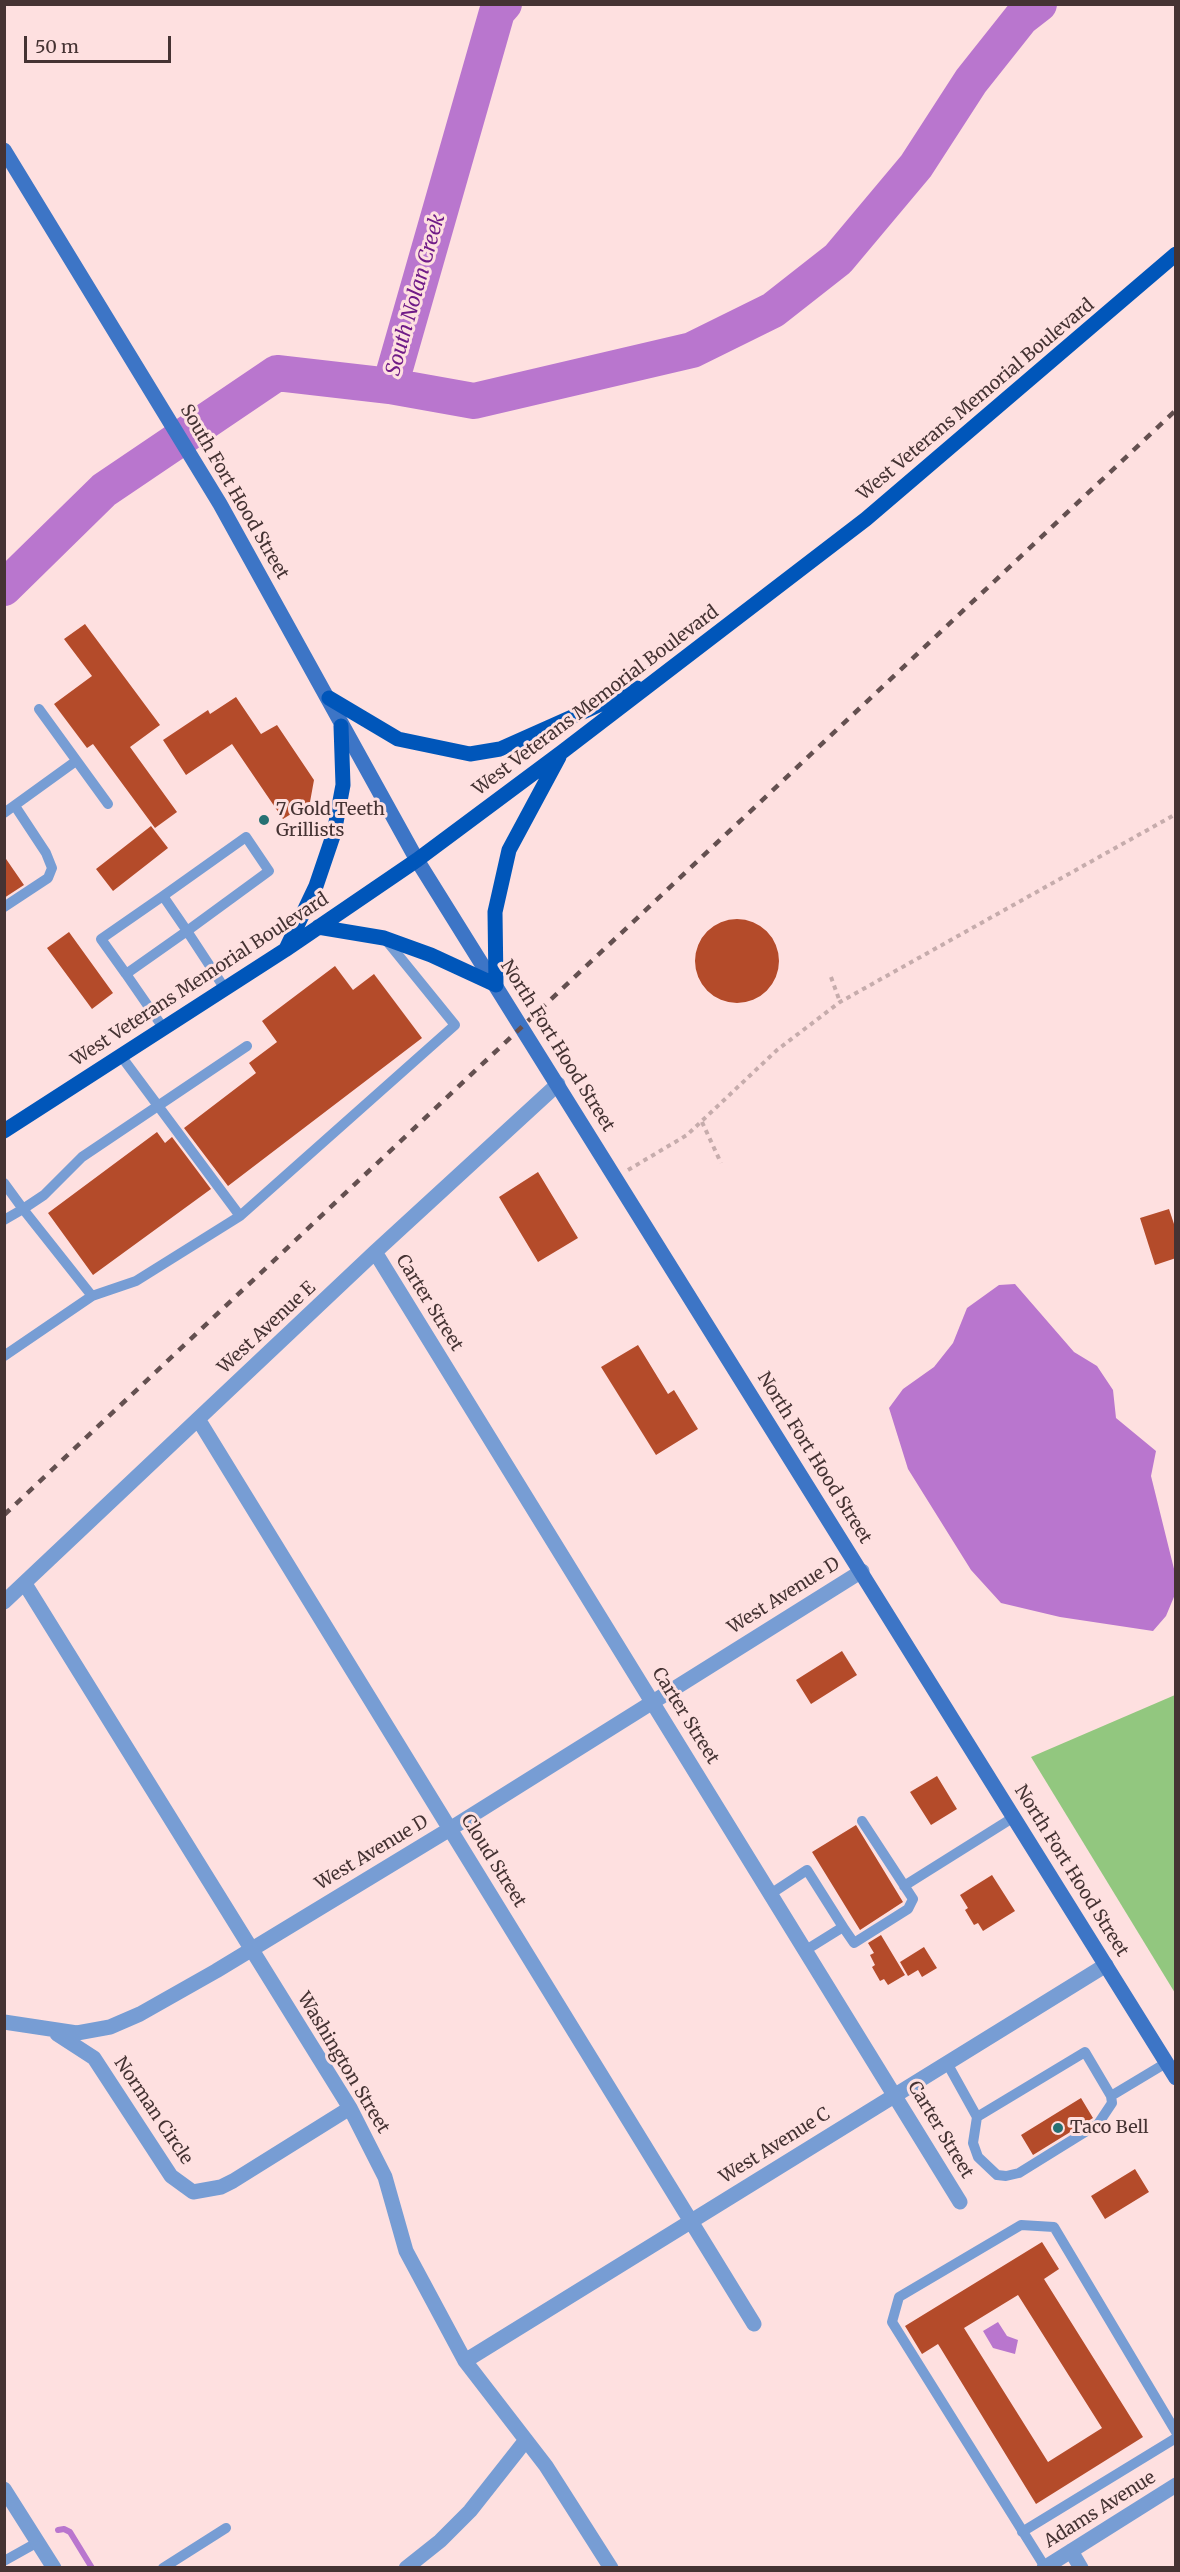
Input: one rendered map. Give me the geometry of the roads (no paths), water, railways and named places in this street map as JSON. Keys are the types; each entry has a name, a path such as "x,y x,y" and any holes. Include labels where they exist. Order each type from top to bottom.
{"main road":[{"name":"South Fort Hood Street","path":"4,150 220,504 417,860"},
{"name":"West Veterans Memorial Boulevard","path":"4,1131 285,950 417,860 562,752 866,519 1176,254"},
{"path":"329,698 398,739 470,754 500,749 662,677"},
{"path":"285,950 316,886 334,832 343,785 341,726"},
{"path":"318,927 384,938 431,955 496,985 495,912 509,850 562,752"},
{"name":"North Fort Hood Street","path":"417,860 1176,2078"}],"street":[{"name":"West Avenue E","path":"4,1602 375,1252 558,1084"},
{"name":"Carter Street","path":"375,1252 772,1893 960,2202"},
{"name":"Cloud Street","path":"198,1419 693,2221 754,2324"},
{"name":"West Avenue D","path":"4,2022 77,2033 110,2027 141,2013 450,1829 862,1571"},
{"name":"Washington Street","path":"25,1584 350,2108 385,2177 406,2251 465,2361 546,2466 610,2568"},
{"name":"West Avenue C","path":"465,2361 1106,1965"},
{"name":"Norman Circle","path":"52,2031 81,2047 94,2058 171,2176 193,2192 221,2187 233,2181 350,2108"},
{"path":"406,2568 440,2541 470,2511 526,2440"},
{"name":"Adams Avenue","path":"1045,2567 1176,2485"},
{"path":"4,2489 54,2568"},
{"path":"1071,2551 1081,2568"}],"lane":[{"path":"39,709 108,804"},
{"path":"4,813 76,761"},
{"path":"4,907 48,878 52,868 46,853 15,806"},
{"path":"126,974 268,871 246,837 101,939 164,1029"},
{"path":"163,896 225,989"},
{"path":"4,1356 92,1296 136,1281 240,1216 455,1025 384,938"},
{"path":"4,1221 44,1195 82,1157 247,1046"},
{"path":"122,1056 157,1107 240,1216"},
{"path":"4,1183 92,1296"},
{"path":"904,1887 1014,1817"},
{"path":"772,1893 807,1870 854,1943 908,1909 913,1899 862,1821"},
{"path":"807,1950 843,1927"},
{"path":"947,2063 977,2117 973,2143 978,2157 997,2175 1006,2176 1019,2173 1098,2124 1112,2103 1111,2096 1085,2052 977,2117"},
{"path":"1111,2096 1166,2063"},
{"path":"1045,2567 892,2322 899,2297 1021,2225 1054,2228 1176,2432"},
{"path":"1022,2532 1176,2438"},
{"path":"163,2568 226,2528"},
{"path":"4,2561 38,2541"}],"waterway":[{"name":"South Nolan Creek","path":"390,386 497,12 504,4"},
{"path":"4,588 104,490 277,373 390,386 474,401 692,350 773,310 838,259 916,166 971,81 1021,18 1039,4"},
{"path":"58,2530 64,2529 70,2532 92,2568"}],"railway":[{"path":"4,1515 1176,410"}],"place":[{"name":"7 Gold Teeth Grillists","path":"264,820"},
{"name":"Taco Bell","path":"1058,2128"}]}
